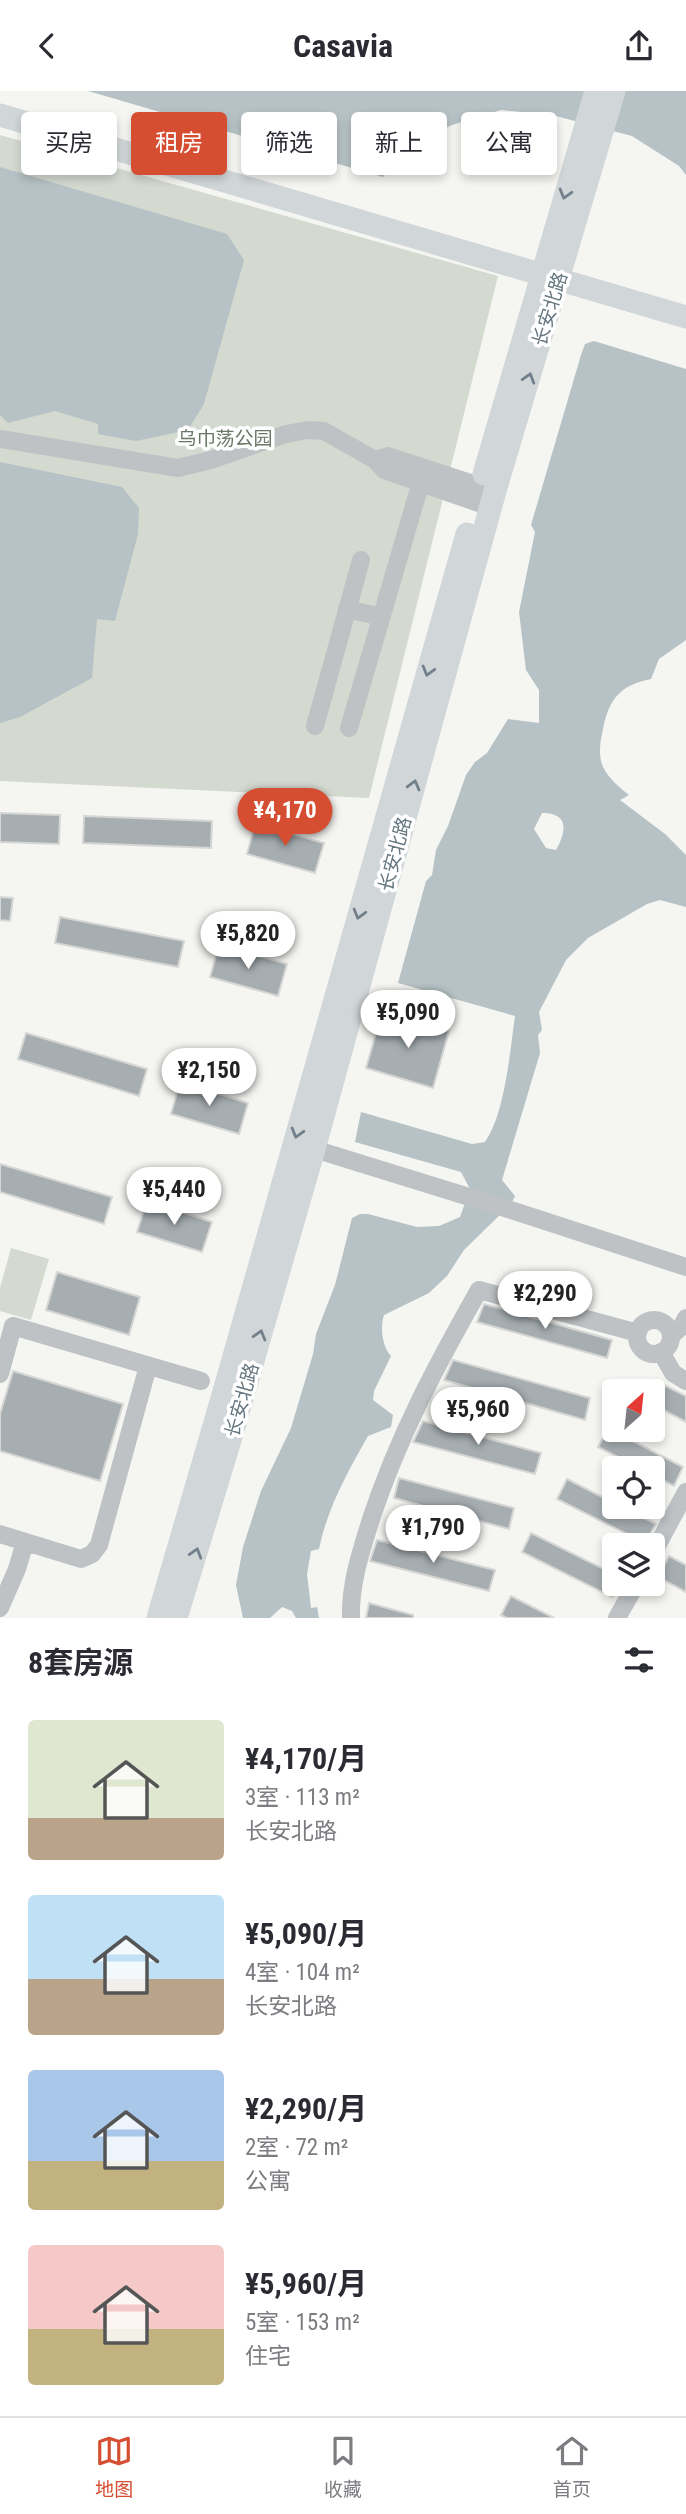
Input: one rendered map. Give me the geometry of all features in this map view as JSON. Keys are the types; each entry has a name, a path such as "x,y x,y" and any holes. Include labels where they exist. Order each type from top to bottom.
{"main road":[{"name":"长安北路","path":"593,131 596,91"},
{"name":"长安北路","path":"158,1618 593,131 614,91"},
{"path":"0,115 686,317"},
{"name":"长安北路","path":"176,1618 314,1149 485,497"}],"street":[{"path":"0,439 178,468 211,460 285,434 308,430 324,431 376,460 388,456 423,476 485,497"},
{"path":"349,728 423,476"},
{"path":"315,726 362,560"},
{"path":"347,609 381,617"},
{"path":"314,1149 686,1267"},
{"path":"351,1618 351,1595 357,1562 382,1486 407,1423 431,1374 479,1290 638,1333"},
{"path":"671,1336 686,1318"},
{"path":"653,1320 666,1324 671,1336 670,1343 662,1352 655,1353 644,1350 640,1345 638,1333 646,1322 653,1320"},
{"path":"0,1374 13,1326 201,1381"},
{"path":"662,1352 673,1373 686,1381"},
{"path":"0,1534 80,1559 92,1554 99,1545 148,1366"},
{"path":"664,1533 686,1492"},
{"path":"0,1608 25,1542"},
{"path":"617,1618 629,1596"}],"green space":[{"name":"乌巾荡公园","path":"0,135 21,141 21,175 117,175 117,168 131,172 131,175 141,175 498,276 369,798 0,781"},
{"path":"11,1248 49,1259 31,1320 0,1311 0,1288"}],"shaded area":[{"path":"88,91 686,91 686,175 679,166 632,136 557,116 557,112 461,112 461,122 447,128 447,112 351,112 351,168 337,164 337,112 241,112 241,136 227,132 227,112 160,112"},
{"path":"0,167 227,234 244,260 204,404 188,430 136,441 98,434 98,424 55,411 8,423 0,415"},
{"path":"594,341 686,369 686,640 659,659 651,679 631,685 618,695 609,709 600,748 605,771 614,783 629,795 620,800 665,834 686,855 686,907 660,900 647,904 588,938 566,960 539,1012 542,1030 538,1035 540,1053 502,1180 515,1196 511,1204 464,1250 447,1276 429,1293 384,1315 383,1337 391,1356 374,1391 373,1400 393,1415 391,1427 368,1436 333,1505 319,1549 311,1551 307,1574 311,1608 317,1607 319,1618 296,1618 292,1611 282,1607 270,1618 243,1618 236,1585 243,1547 261,1491 291,1428 313,1354 316,1334 335,1285 352,1218 368,1214 417,1227 439,1226 460,1217 470,1189 461,1172 355,1142 361,1112 472,1144 485,1142 502,1099 515,1016 398,983 426,881 432,875 436,850 448,826 466,775 475,762 487,753 508,719 539,723 539,690 526,670 519,612 535,532 531,525 585,344","holes":["542,813 557,816 563,825 562,837 556,850 546,848 534,829"]},
{"path":"0,462 122,487 139,508 138,534 115,621 97,619 92,678 20,717 0,723"}],"building":[{"path":"0,813 60,815 59,844 0,842"},
{"path":"84,816 212,821 211,848 83,843"},
{"path":"255,824 324,843 315,873 247,854"},
{"path":"0,897 13,898 10,921 0,920"},
{"path":"60,917 184,941 178,967 55,943"},
{"path":"219,945 287,964 278,996 210,977"},
{"path":"382,1012 449,1031 433,1088 366,1068"},
{"path":"26,1033 147,1069 139,1096 18,1059"},
{"path":"180,1082 248,1103 239,1134 171,1114"},
{"path":"0,1164 112,1197 104,1224 0,1192"},
{"path":"147,1201 212,1222 202,1252 137,1232"},
{"path":"57,1272 140,1297 129,1335 46,1310"},
{"path":"484,1304 612,1340 607,1358 477,1322"},
{"path":"453,1360 590,1398 585,1420 444,1380"},
{"path":"13,1371 123,1404 100,1481 0,1451 0,1414"},
{"path":"665,1386 686,1396 686,1422 665,1411"},
{"path":"423,1421 541,1453 535,1474 413,1442"},
{"path":"602,1439 602,1442 635,1442 662,1456 616,1456 598,1447"},
{"path":"665,1458 683,1467 674,1486 665,1481"},
{"path":"399,1478 514,1508 509,1529 394,1498"},
{"path":"567,1479 602,1497 602,1519 646,1519 656,1524 651,1533 625,1533 557,1499"},
{"path":"531,1533 602,1568 602,1592 522,1552"},
{"path":"377,1540 495,1570 489,1591 370,1561"},
{"path":"669,1556 686,1565 686,1592 665,1581 665,1564"},
{"path":"511,1596 554,1618 507,1618 501,1615"},
{"path":"369,1603 413,1615 413,1618 366,1618"}]}
